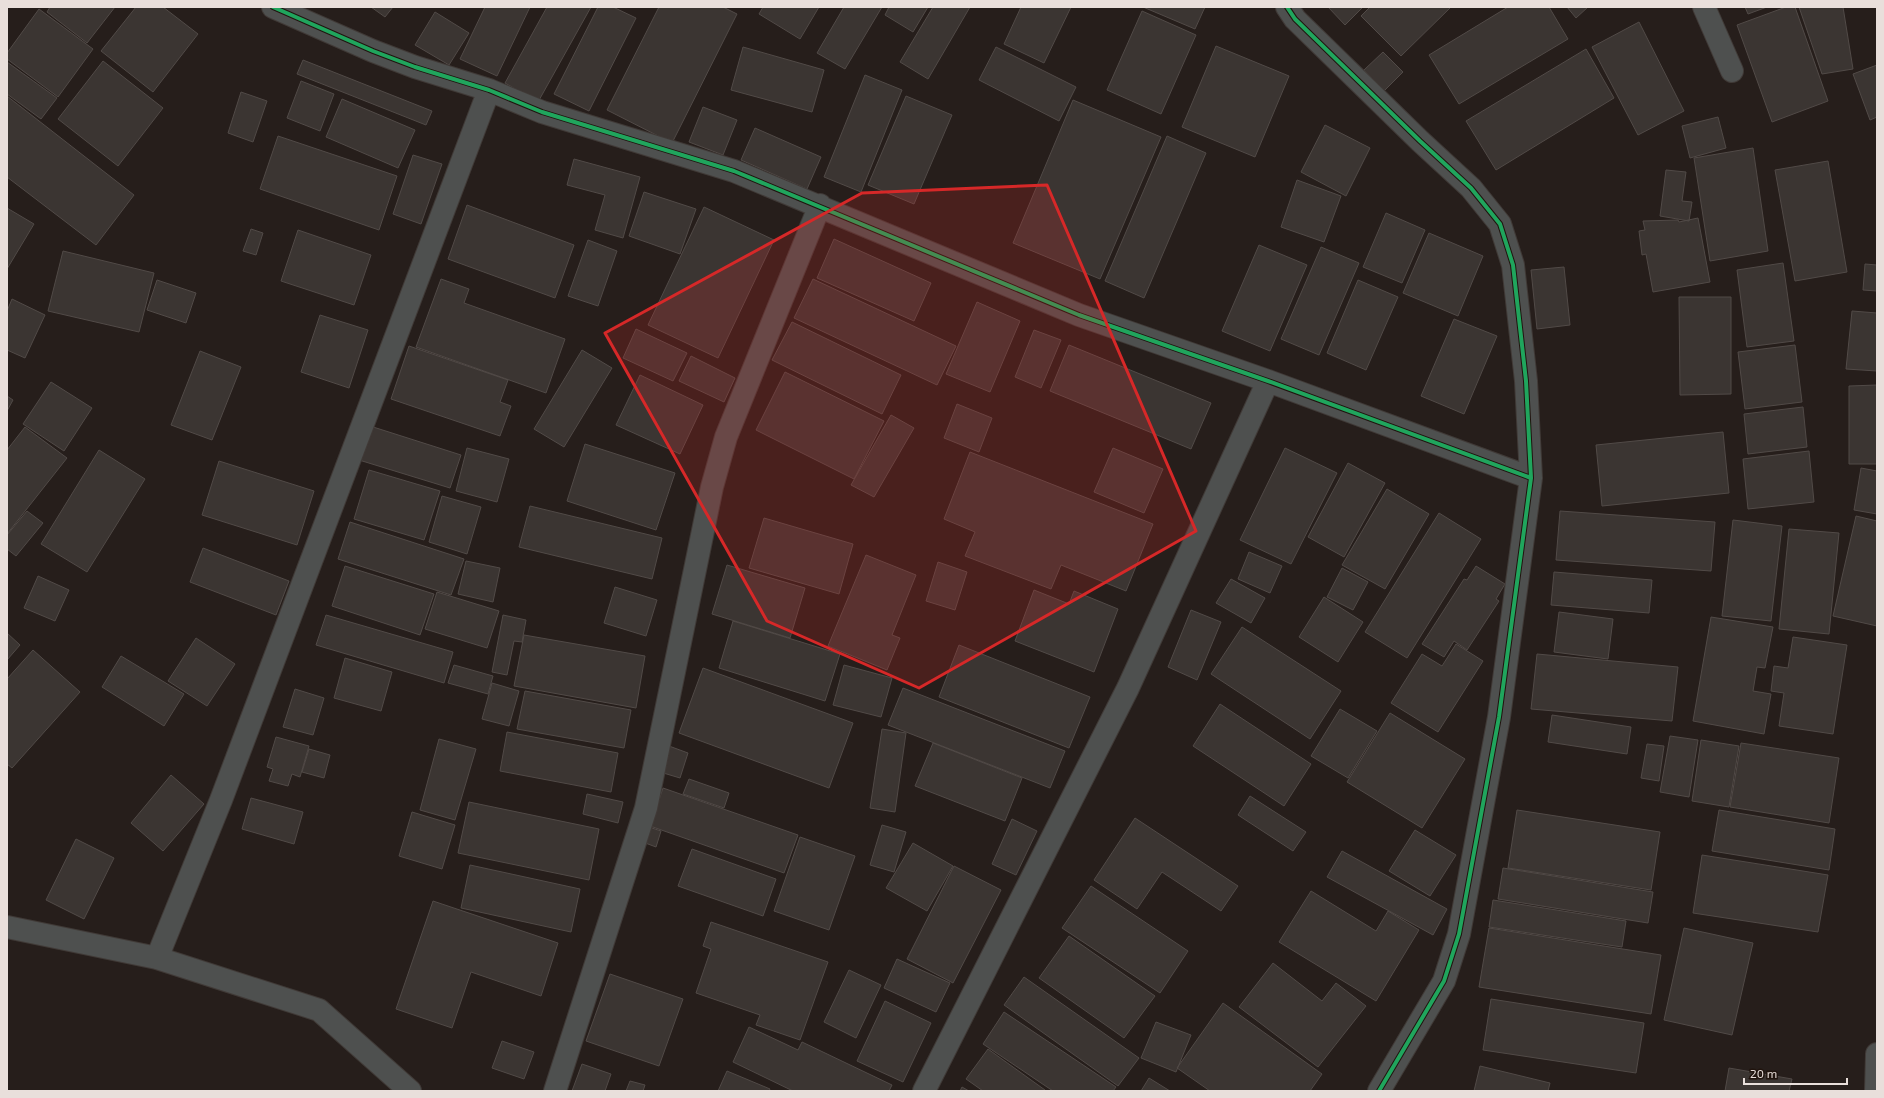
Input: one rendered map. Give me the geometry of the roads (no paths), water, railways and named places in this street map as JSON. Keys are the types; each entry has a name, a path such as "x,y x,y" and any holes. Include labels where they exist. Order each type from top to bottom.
{"street":[{"path":"273,7 373,51 415,67 489,90 542,112 734,171 820,205 1079,315 1268,381 1531,478"},
{"path":"1287,7 1295,19 1420,141 1471,188 1500,224 1512,265 1526,381 1531,478 1499,717 1459,934 1444,981 1379,1091"},
{"path":"1704,7 1732,71"},
{"path":"157,958 221,800 489,90"},
{"path":"555,1091 646,808 712,487 726,437 820,205"},
{"path":"924,1091 1128,688 1268,381"},
{"path":"7,926 157,958 319,1010 410,1091"},
{"path":"1876,1091 1877,1054"}]}
